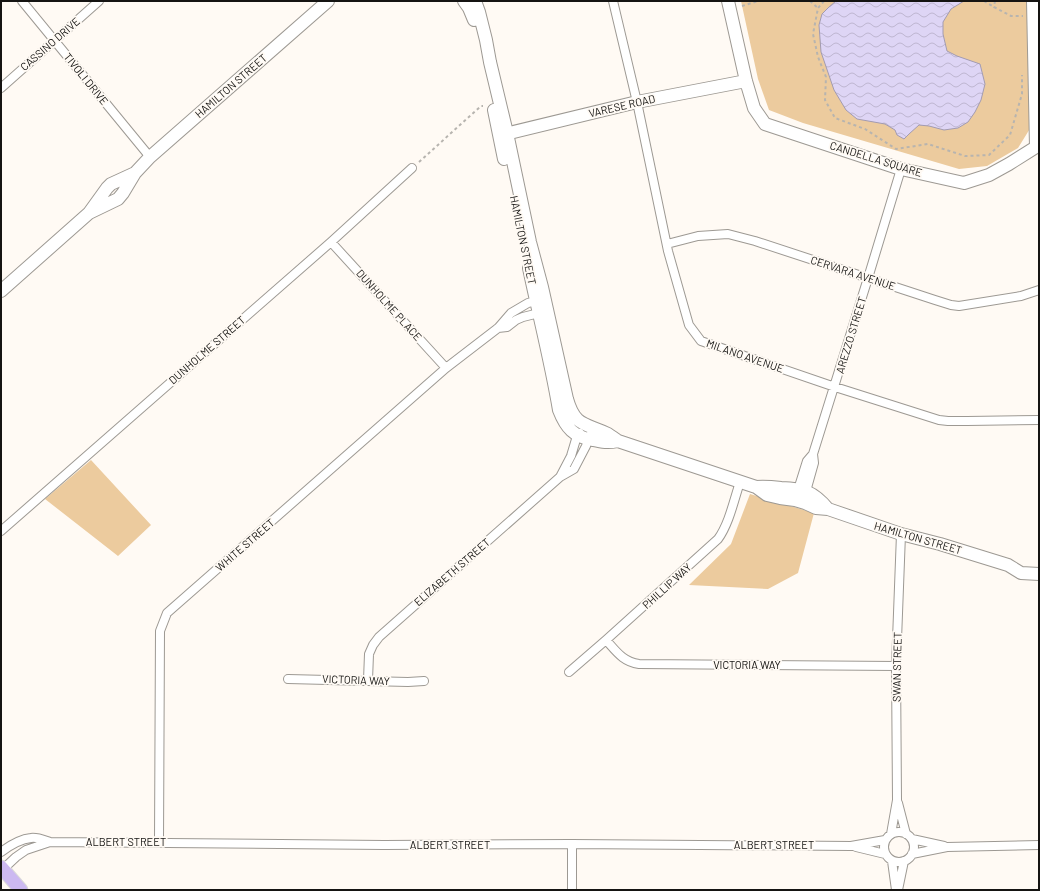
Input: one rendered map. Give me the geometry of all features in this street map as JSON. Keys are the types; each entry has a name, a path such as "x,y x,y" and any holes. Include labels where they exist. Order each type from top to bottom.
{"main road":[{"path":"2,869 21,890"}],"street":[{"name":"TIVOLI DRIVE","path":"22,1 150,157"},
{"name":"CASSINO DRIVE","path":"1,88 99,1"},
{"name":"HAMILTON STREET","path":"1,291 89,213 106,188 111,184 135,173 150,157 328,1"},
{"name":"HAMILTON STREET","path":"464,1 475,22 486,58 522,222 527,255 541,306 559,410 567,426 587,433 606,443 618,441 756,487 767,495 780,498 800,495 816,508 828,509 901,534 940,544 1008,565 1021,572 1039,574"},
{"name":"HAMILTON STREET","path":"475,1 482,20 486,58"},
{"name":"MILANO AVENUE","path":"613,1 638,102 667,244 689,325 701,341 835,387 940,420 1039,420"},
{"name":"CANDELLA SQUARE","path":"728,1 754,108 764,124 900,169 964,183 989,174 1038,147 1033,10"},
{"name":"VARESE ROAD","path":"503,134 638,102 746,80"},
{"name":"DUNHOLME STREET","path":"1,530 331,242 412,168"},
{"name":"AREZZO STREET","path":"800,495 807,461 813,454 835,387 900,169"},
{"name":"CERVARA AVENUE","path":"667,244 698,236 728,234 959,306 1021,296 1039,290"},
{"name":"DUNHOLME PLACE","path":"331,242 446,368"},
{"name":"WHITE STREET","path":"158,842 160,630 167,613 446,368 498,328 515,310 528,303 541,306"},
{"name":"WHITE STREET","path":"498,328 507,327 516,320 541,306"},
{"name":"ELIZABETH STREET","path":"368,680 369,654 379,637 560,477 574,469 587,433"},
{"name":"ELIZABETH STREET","path":"560,477 571,456 587,433"},
{"name":"PHILLIP WAY","path":"569,672 718,539 726,525 740,482"},
{"name":"SWAN STREET","path":"888,837 897,800 896,666 901,534"},
{"name":"HAMILTON STREET","path":"1008,565 1039,566"},
{"name":"VICTORIA WAY","path":"606,640 623,658 630,662 639,664 896,666"},
{"name":"VICTORIA WAY","path":"288,679 408,682 424,681"},
{"name":"SWAN STREET","path":"897,800 909,836"},
{"path":"909,836 914,845 909,859 898,862 889,859 885,854 883,845 888,837 899,832 947,847"},
{"name":"ALBERT STREET","path":"851,846 888,837"},
{"name":"ALBERT STREET","path":"1,852 16,843 31,838 37,838 50,842 384,845 572,844 851,846 885,854"},
{"name":"ALBERT STREET","path":"2,869 26,850 50,842"},
{"path":"572,844 572,890"},
{"path":"912,854 947,847 1039,845"},
{"path":"892,860 897,890"},
{"path":"897,890 904,861"}],"path":[{"path":"742,6 758,1"},
{"path":"810,1 818,8"},
{"path":"824,1 818,8 813,34 818,58 826,77 825,100 835,118 865,129 896,149 928,144 965,156 989,155 1010,135 1022,94 1022,71"},
{"path":"984,1 1010,16 1033,10"},
{"path":"994,7 995,1"},
{"path":"412,168 481,106 483,106"}],"shaded area":[{"path":"741,1 1030,1 1031,127 1018,148 987,166 959,169 803,123 769,110 758,79"},
{"path":"91,460 151,525 118,556 45,499"},
{"path":"750,494 814,513 798,573 768,589 689,585 731,544"}],"water":[{"path":"836,1 964,1 951,9 943,22 943,34 947,51 980,64 985,84 981,100 968,122 958,128 944,130 919,125 904,139 897,135 895,130 885,124 857,119 846,110 834,90 821,52 819,25 822,14"}]}
